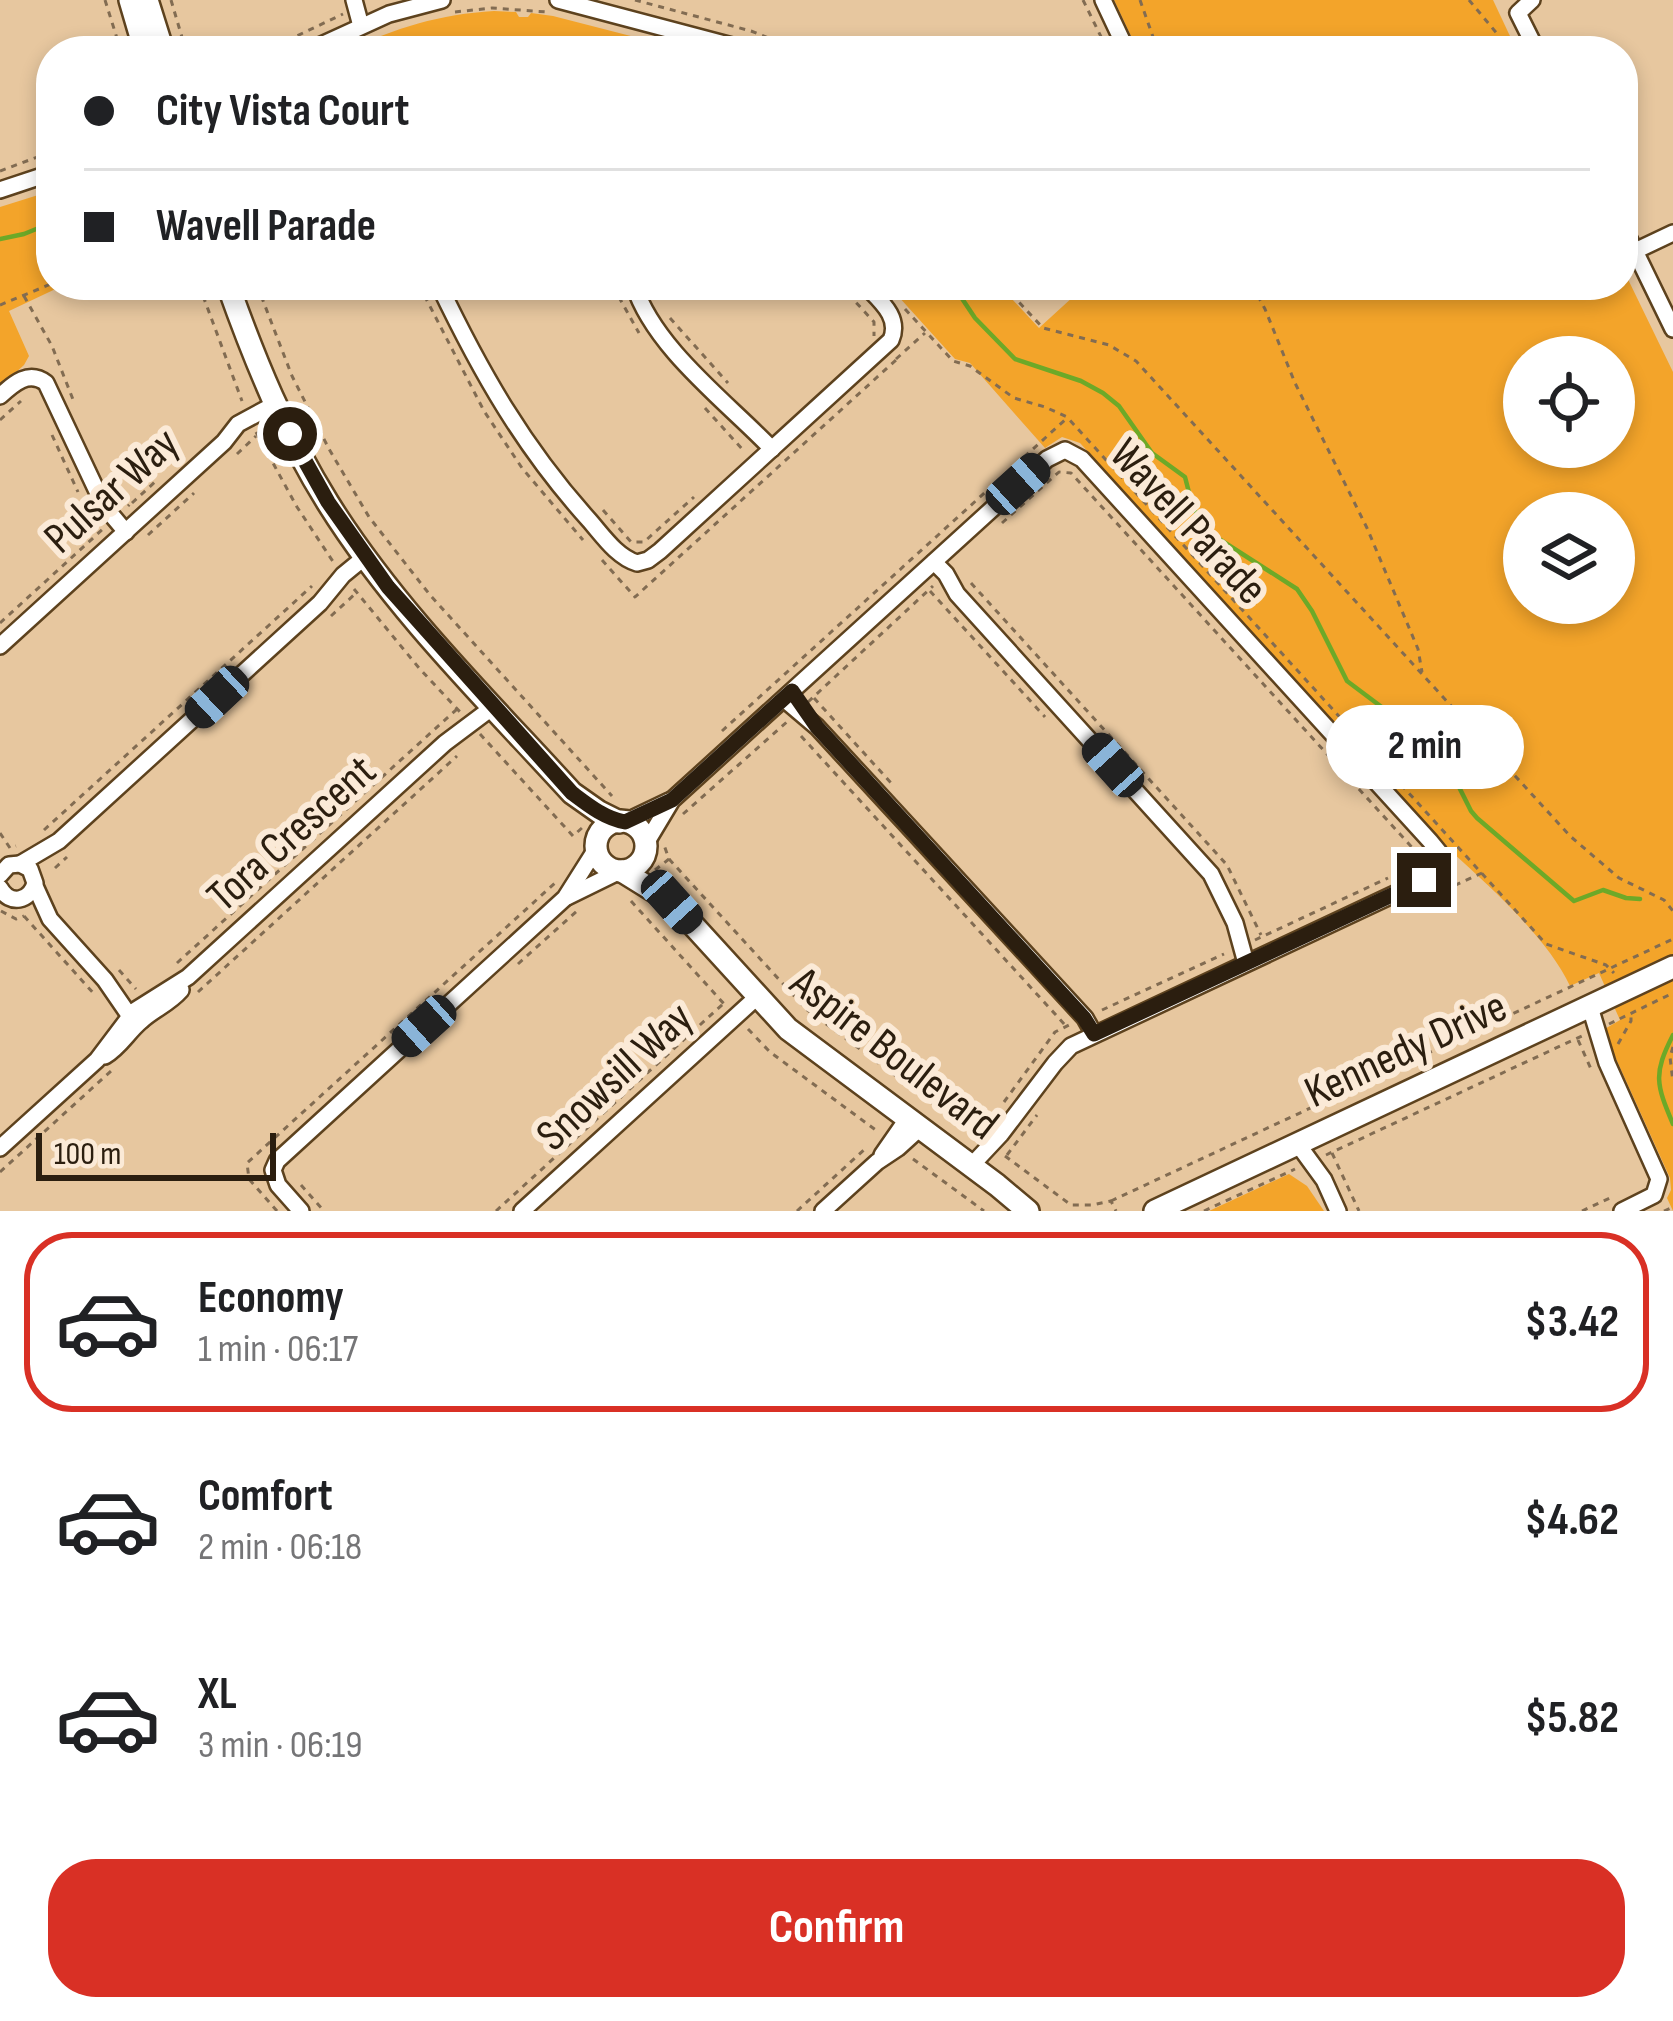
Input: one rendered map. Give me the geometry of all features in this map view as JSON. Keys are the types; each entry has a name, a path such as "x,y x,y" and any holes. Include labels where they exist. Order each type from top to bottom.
{"street":[{"path":"130,0 141,36"},
{"path":"147,0 158,36"},
{"path":"1103,0 1120,36"},
{"path":"1530,36 1515,6 1532,0"},
{"path":"358,2 367,23"},
{"path":"340,36 367,23 445,6"},
{"path":"560,7 686,36"},
{"path":"0,190 36,178"},
{"path":"1638,250 1673,233"},
{"path":"1638,257 1673,329"},
{"path":"233,300 277,409 328,502 369,562 572,793 599,812 619,811 639,830 645,847 638,864 565,898"},
{"path":"446,300 513,424 562,490 626,559 643,562 758,450 893,335 892,317 878,300"},
{"path":"639,300 656,328 733,413 758,450"},
{"path":"0,396 26,378 37,377 46,383 94,483 131,528"},
{"name":"Pulsar Way","path":"0,646 224,442 277,409"},
{"name":"Wavell Parade","path":"645,847 672,800 1052,454 1070,450 1439,852 1440,863 1433,874 1252,960"},
{"path":"0,875 4,868 59,841 320,603 343,575 369,562"},
{"path":"930,566 946,574 957,594 1215,879 1252,960 1088,1037 1061,1055 998,1146 976,1169"},
{"path":"788,695 810,732 1084,1018 1088,1037"},
{"name":"Tora Crescent","path":"0,1148 97,1060 118,1048 137,1014 192,986 490,702"},
{"path":"572,793 602,862 621,871"},
{"name":"Wavell Parade","path":"619,811 672,800"},
{"path":"301,1211 278,1185 274,1166 565,898 619,811"},
{"path":"8,902 29,895 59,841"},
{"name":"Aspire Boulevard","path":"645,847 672,902 788,1029 1029,1210"},
{"path":"0,852 30,869 50,920 129,999 137,1014"},
{"name":"Aspire Boulevard","path":"621,871 672,902"},
{"path":"8,902 50,920"},
{"name":"Kennedy Drive","path":"1137,1211 1163,1207 1315,1150 1588,1021 1673,968"},
{"name":"Snowsill Way","path":"522,1211 757,997"},
{"path":"1588,1021 1613,1059 1659,1179 1654,1195 1622,1211"},
{"path":"823,1211 870,1156 898,1148 914,1124"},
{"path":"1315,1150 1338,1211"}],"path":[{"path":"105,0 116,36"},
{"path":"171,0 182,36"},
{"path":"635,0 764,36"},
{"path":"1083,0 1101,36"},
{"path":"1140,0 1153,36"},
{"path":"1469,0 1498,36"},
{"path":"293,36 358,2"},
{"path":"445,6 560,7"},
{"path":"0,169 36,157"},
{"path":"0,304 36,290"},
{"path":"1017,300 1043,328 1109,345 1136,361 1570,836 1619,878 1664,901 1673,911"},
{"path":"1260,300 1295,383 1367,528 1418,649 1422,674"},
{"path":"898,301 953,361 970,366 1014,398 1067,418 1546,944 1606,965 1619,980"},
{"path":"668,316 740,396"},
{"path":"625,586 635,597 896,360"},
{"path":"717,736 1067,418"},
{"path":"593,499 632,542 644,542 694,497"},
{"path":"0,622 105,527"},
{"path":"0,833 10,848 30,843 318,580"},
{"path":"929,590 1056,729"},
{"path":"165,974 457,709"},
{"path":"810,732 1066,1026"},
{"path":"192,986 464,749"},
{"path":"669,859 806,1009 998,1146 1071,1205 1111,1201 1673,939"},
{"path":"1410,906 1483,873"},
{"path":"0,923 8,902"},
{"path":"108,958 139,989"},
{"path":"1204,1211 1315,1150 1588,1021 1630,1013 1673,993"},
{"path":"496,1211 724,1003"},
{"path":"1613,1059 1631,1021 1630,1013"},
{"path":"1673,1047 1673,1082"},
{"path":"0,1172 122,1060"},
{"path":"998,1146 1042,1108"},
{"path":"1315,1150 1359,1211"},
{"path":"284,1154 296,1166 295,1179 325,1211"},
{"path":"796,1211 870,1156"},
{"path":"1111,1201 1116,1211"},
{"path":"1664,1211 1673,1207"}],"shaded area":[{"path":"1114,0 1493,0 1510,36 1131,36"},
{"path":"494,11 528,17 531,13 631,36 380,36 455,15"},
{"path":"36,196 36,298 9,311 29,356 0,387 0,207"},
{"path":"902,300 1013,300 1039,328 1070,300 1638,300 1673,372 1673,1211 1667,1198 1670,1178 1603,1030 1620,1020 1599,973 1570,986 1533,932 1451,851 1080,443 1062,437 1045,448 970,363 955,359"},
{"path":"1289,1174 1307,1186 1324,1211 1209,1211"}],"waterway":[{"path":"0,239 36,229"},
{"path":"963,300 1015,359 1081,381 1119,406 1152,453 1185,477 1193,508 1204,524 1219,539 1297,589 1347,681 1387,711 1426,755 1453,775 1477,818 1574,901 1603,890 1640,899"},
{"path":"1673,1035 1659,1079 1673,1124"}],"route":[{"path":"290,434 348,534 388,587 572,793 599,812 625,822 672,800 792,691 817,727 1094,1034 1424,880"}]}
